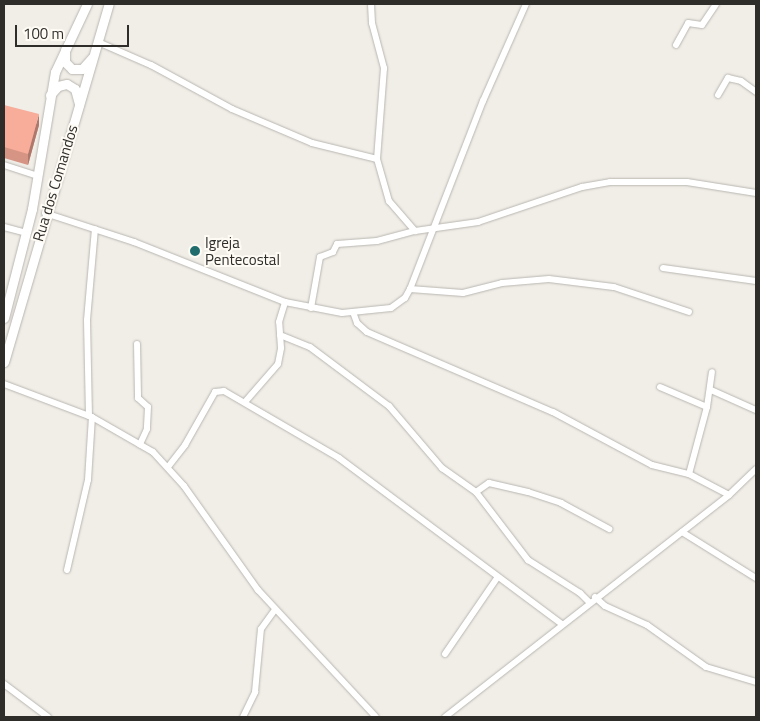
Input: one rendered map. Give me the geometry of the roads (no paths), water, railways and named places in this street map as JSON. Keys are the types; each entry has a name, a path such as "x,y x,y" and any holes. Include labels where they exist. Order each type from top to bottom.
{"main road":[{"name":"Rua dos Comandos","path":"4,318 27,233 38,176 42,121 66,43 87,4"},
{"name":"Rua dos Comandos","path":"4,362 45,213 80,104 109,4"},
{"path":"66,43 65,62 72,69 82,69 94,54"},
{"path":"49,97 58,86 67,84 75,89 80,104"}],"street":[{"path":"371,4 372,24 384,68 377,159 389,201 415,231"},
{"path":"45,213 95,229 285,302 311,308 353,312 391,308 405,298 410,289 483,101 526,4"},
{"path":"676,45 688,23 702,25 716,4"},
{"path":"98,42 151,66 232,108 312,143 377,159"},
{"path":"718,95 728,78 741,81 756,92"},
{"path":"4,165 38,176"},
{"path":"311,308 322,255 334,252 337,244 377,241 415,231 478,222 582,187 610,182 687,182 756,193"},
{"path":"4,226 27,233"},
{"path":"67,570 88,480 90,416 87,320 95,229"},
{"path":"663,268 756,281"},
{"path":"410,289 463,293 502,283 549,279 614,286 689,312"},
{"path":"245,402 278,364 279,322 285,302"},
{"path":"353,312 357,323 367,332 553,412 652,465 689,474 729,495"},
{"path":"280,335 310,346 382,400 399,415 442,468 476,492 528,560 580,593 589,602"},
{"path":"137,344 138,398 148,407 147,428 140,444"},
{"path":"689,474 711,390 712,372"},
{"path":"4,384 90,416 140,444 168,467 228,552 275,610 376,717"},
{"path":"660,387 707,407"},
{"path":"711,390 756,410"},
{"path":"168,467 185,445 215,392 224,392 245,402 339,458 497,578 562,624"},
{"path":"444,717 595,597 729,495 755,471"},
{"path":"476,492 489,483 528,492 561,503 609,529"},
{"path":"682,532 756,578"},
{"path":"445,654 497,578"},
{"path":"595,597 604,605 647,625 706,667 756,682"},
{"path":"243,717 255,692 260,634 275,610"},
{"path":"4,684 48,717"}],"place":[{"name":"Igreja Pentecostal","path":"195,251"}]}
